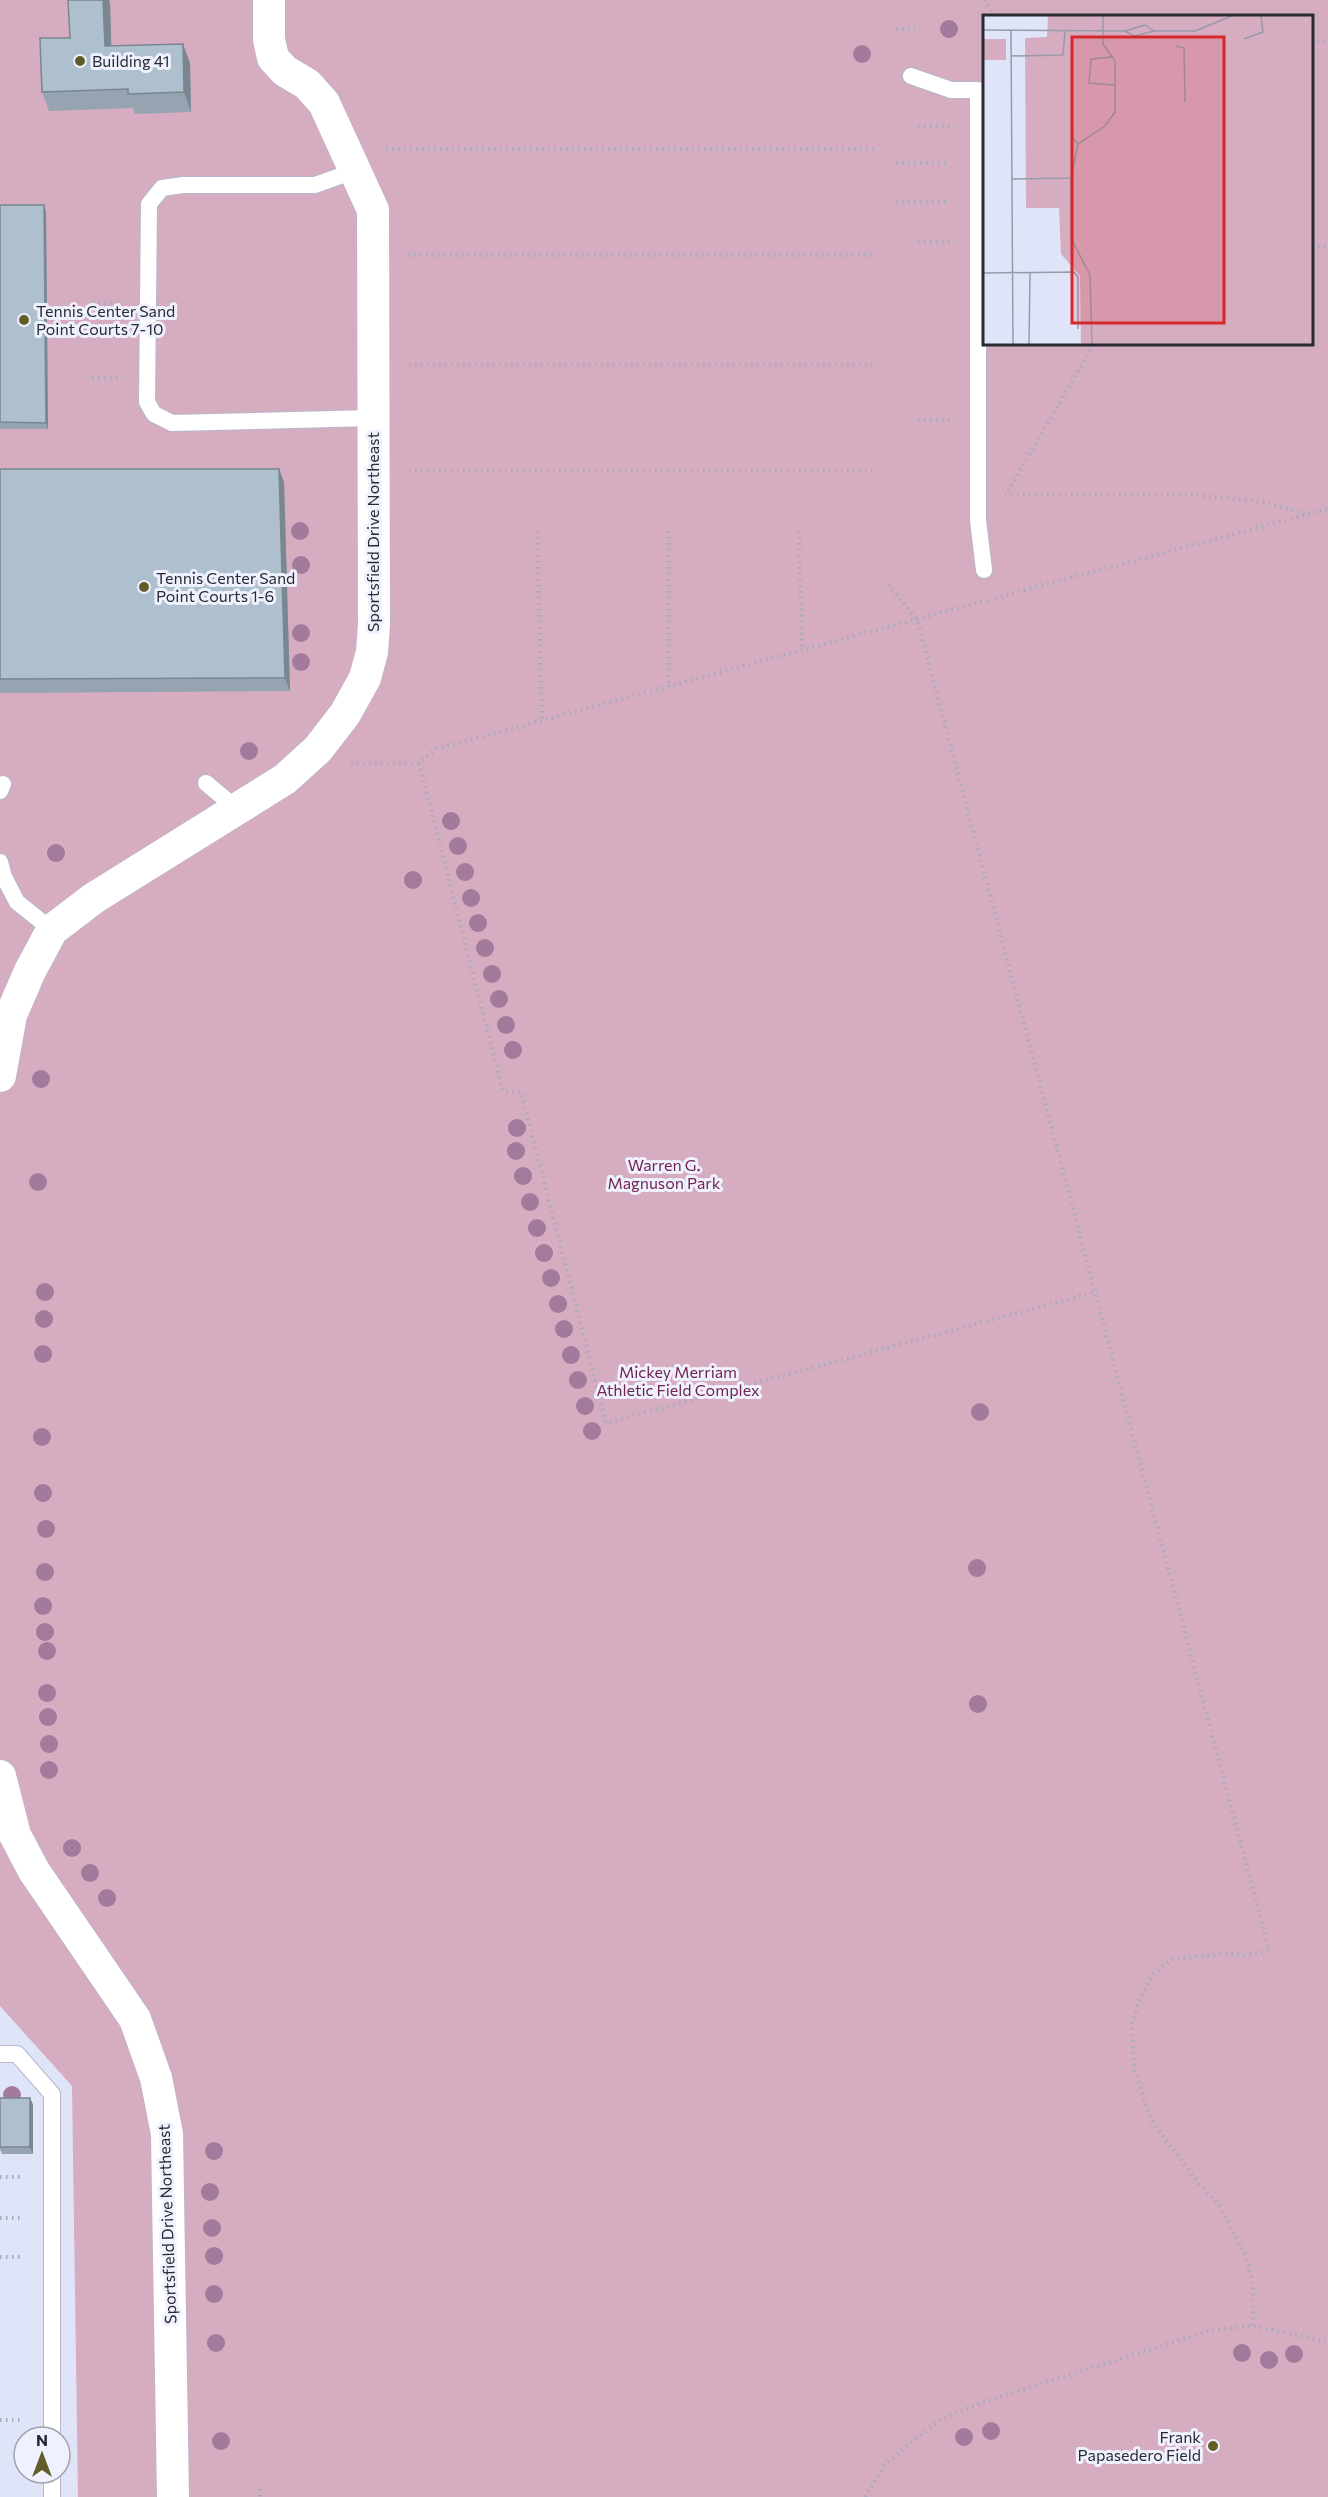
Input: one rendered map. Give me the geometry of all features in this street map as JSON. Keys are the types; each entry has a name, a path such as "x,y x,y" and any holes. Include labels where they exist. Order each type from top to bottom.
{"street":[{"name":"Sportsfield Drive Northeast","path":"0,1076 11,1015 30,971 52,930 94,898 285,779 318,749 345,714 365,678 372,652 374,624 373,210 324,103 307,84 285,71 273,58 268,39 269,0"},
{"name":"Sportsfield Drive Northeast","path":"0,1776 15,1835 34,1871 135,2019 156,2078 167,2134 173,2497"}],"lane":[{"path":"911,76 951,90 978,90 978,520 984,570"},
{"path":"354,171 315,185 183,185 162,188 149,204 147,402 154,414 172,423 373,418"},
{"path":"206,783 237,809"},
{"path":"0,862 4,877 17,902 52,930"},
{"path":"0,2054 17,2054 52,2094 52,2425"}],"path":[{"path":"984,0 994,15"},
{"path":"896,29 915,29"},
{"path":"918,126 951,126"},
{"path":"385,149 874,149"},
{"path":"896,163 951,163"},
{"path":"896,202 951,202"},
{"path":"918,242 951,242"},
{"path":"1313,247 1328,246"},
{"path":"407,255 874,255"},
{"path":"92,303 125,303"},
{"path":"1006,495 1093,345"},
{"path":"407,365 874,365"},
{"path":"92,378 125,378"},
{"path":"918,420 951,420"},
{"path":"407,471 874,471"},
{"path":"999,495 1192,495 1264,502 1308,514"},
{"path":"345,764 419,763 436,749 1328,509"},
{"path":"537,531 542,721"},
{"path":"669,531 669,686"},
{"path":"799,531 802,651"},
{"path":"984,570 988,600"},
{"path":"888,585 917,619 1269,1950 1246,1955 1223,1954 1173,1959 1153,1974 1141,1996 1132,2023 1134,2069 1151,2120 1200,2185 1220,2206 1246,2256 1253,2284 1253,2326"},
{"path":"419,763 502,1091 521,1092 606,1423 1095,1292"},
{"path":"0,2177 29,2177"},
{"path":"0,2218 30,2218"},
{"path":"0,2257 30,2257"},
{"path":"865,2497 884,2465 942,2419 1022,2389 1209,2331 1253,2326 1328,2342"},
{"path":"260,2489 260,2497"}],"green space":[{"name":"Warren G. Magnuson Park","path":"0,0 1328,0 1328,2497 78,2497 72,2086 0,2006"}],"building":[{"name":"Building 41","path":"68,0 103,0 105,46 183,44 184,92 128,94 128,89 42,92 40,38 70,38"},
{"name":"Tennis Center Sand Point Courts 7-10","path":"0,205 44,205 46,423 0,422"},
{"name":"Tennis Center Sand Point Courts 1-6","path":"0,469 279,469 285,678 0,679"},
{"path":"0,2098 30,2098 30,2147 0,2147"}],"place":[{"name":"Building 41","path":"80,61"},
{"name":"Tennis Center Sand Point Courts 7-10","path":"24,320"},
{"name":"Tennis Center Sand Point Courts 1-6","path":"144,587"},
{"name":"Frank Papasedero Field","path":"1213,2446"}],"park label":[{"name":"Mickey Merriam Athletic Field Complex","path":"678,1381"}]}
